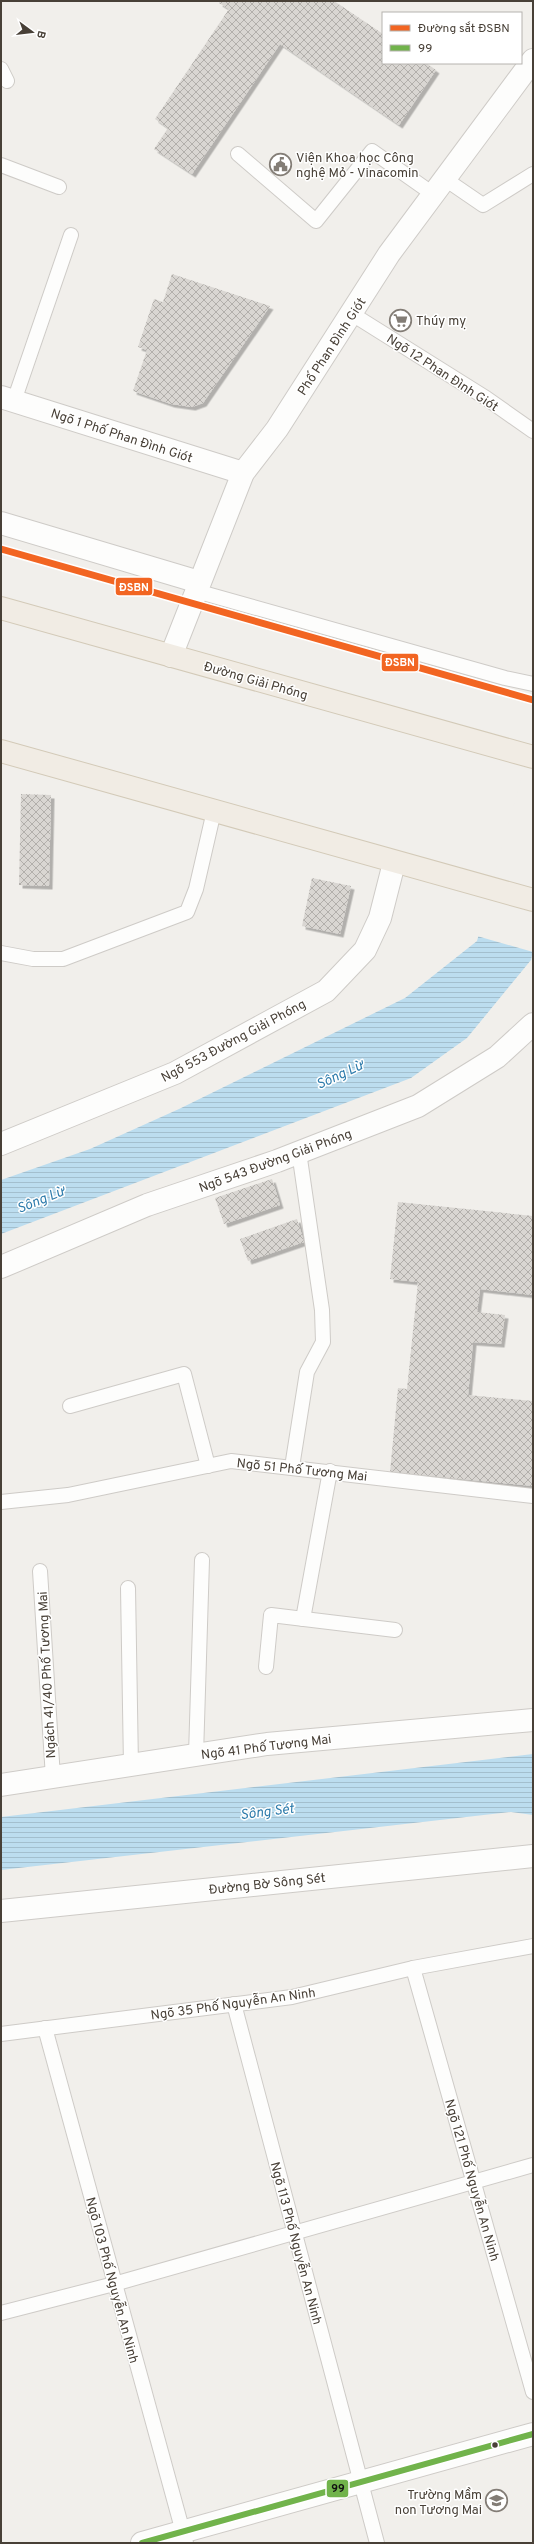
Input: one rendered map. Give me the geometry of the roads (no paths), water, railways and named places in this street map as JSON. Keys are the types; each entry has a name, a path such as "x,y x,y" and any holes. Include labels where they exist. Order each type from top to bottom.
{"main road":[{"name":"Đường Giải Phóng","path":"1,608 533,757"},
{"path":"1,751 394,863 533,900"}],"street":[{"name":"Phố Phan Đình Giót","path":"171,656 243,473 277,429 389,254 533,60"},
{"name":"Ngõ 1 Phố Phan Đình Giót","path":"8,399 243,473"},
{"path":"1,523 198,587"},
{"name":"Ngõ 553 Đường Giải Phóng","path":"1,1144 175,1073 326,991 365,950 380,918 394,863"},
{"name":"Ngõ 543 Đường Giải Phóng","path":"1,1267 147,1205 300,1152 418,1106 497,1057 533,1024"},
{"name":"Ngõ 41 Phố Tương Mai","path":"1,1785 267,1744 533,1720"},
{"name":"Đường Bờ Sông Sét","path":"1,1911 533,1856"},
{"path":"142,2543 185,2537 361,2483 533,2434"}],"lane":[{"path":"238,154 316,221 372,151 439,187 483,205 533,174"},
{"path":"1,164 59,187"},
{"path":"8,399 72,235"},
{"name":"Ngõ 12 Phan Đình Giót","path":"352,314 486,398 533,431"},
{"path":"198,587 505,678 532,684"},
{"path":"1,953 33,959 62,959 187,912 196,889 214,812"},
{"path":"292,1467 307,1372 323,1342 322,1310 300,1152"},
{"path":"70,1406 184,1374 208,1466"},
{"name":"Ngõ 51 Phố Tương Mai","path":"1,1502 68,1495 231,1461 330,1471 533,1496"},
{"path":"303,1619 330,1471"},
{"path":"196,1755 202,1560"},
{"name":"Ngách 41/40 Phố Tương Mai","path":"40,1571 52,1778"},
{"path":"128,1588 131,1766"},
{"path":"266,1667 271,1615 396,1630"},
{"name":"Ngõ 35 Phố Nguyễn An Ninh","path":"1,2034 292,1997 413,1968 533,1946"},
{"name":"Ngõ 121 Phố Nguyễn An Ninh","path":"413,1968 533,2392"},
{"name":"Ngõ 113 Phố Nguyễn An Ninh","path":"234,2004 377,2543"},
{"name":"Ngõ 103 Phố Nguyễn An Ninh","path":"45,2028 114,2284 185,2537"},
{"path":"1,2313 114,2284 533,2165"}],"water":[{"name":"Sông Lừ","path":"533,738 533,951 531,960 467,1038 411,1078 1,1234 1,1180 90,1149 179,1109 405,998 477,941"},
{"name":"Sông Sét","path":"533,1754 533,1815 511,1812 1,1870 1,1817"}],"rail line":[{"name":"ĐSBN","path":"1,549 533,700"}],"place":[{"name":"Viện Khoa học Công nghệ Mỏ - Vinacomin","path":"281,164"},
{"name":"Thúy mỵ","path":"401,320"},
{"name":"Trường Mầm non Tương Mai","path":"497,2501"}]}
